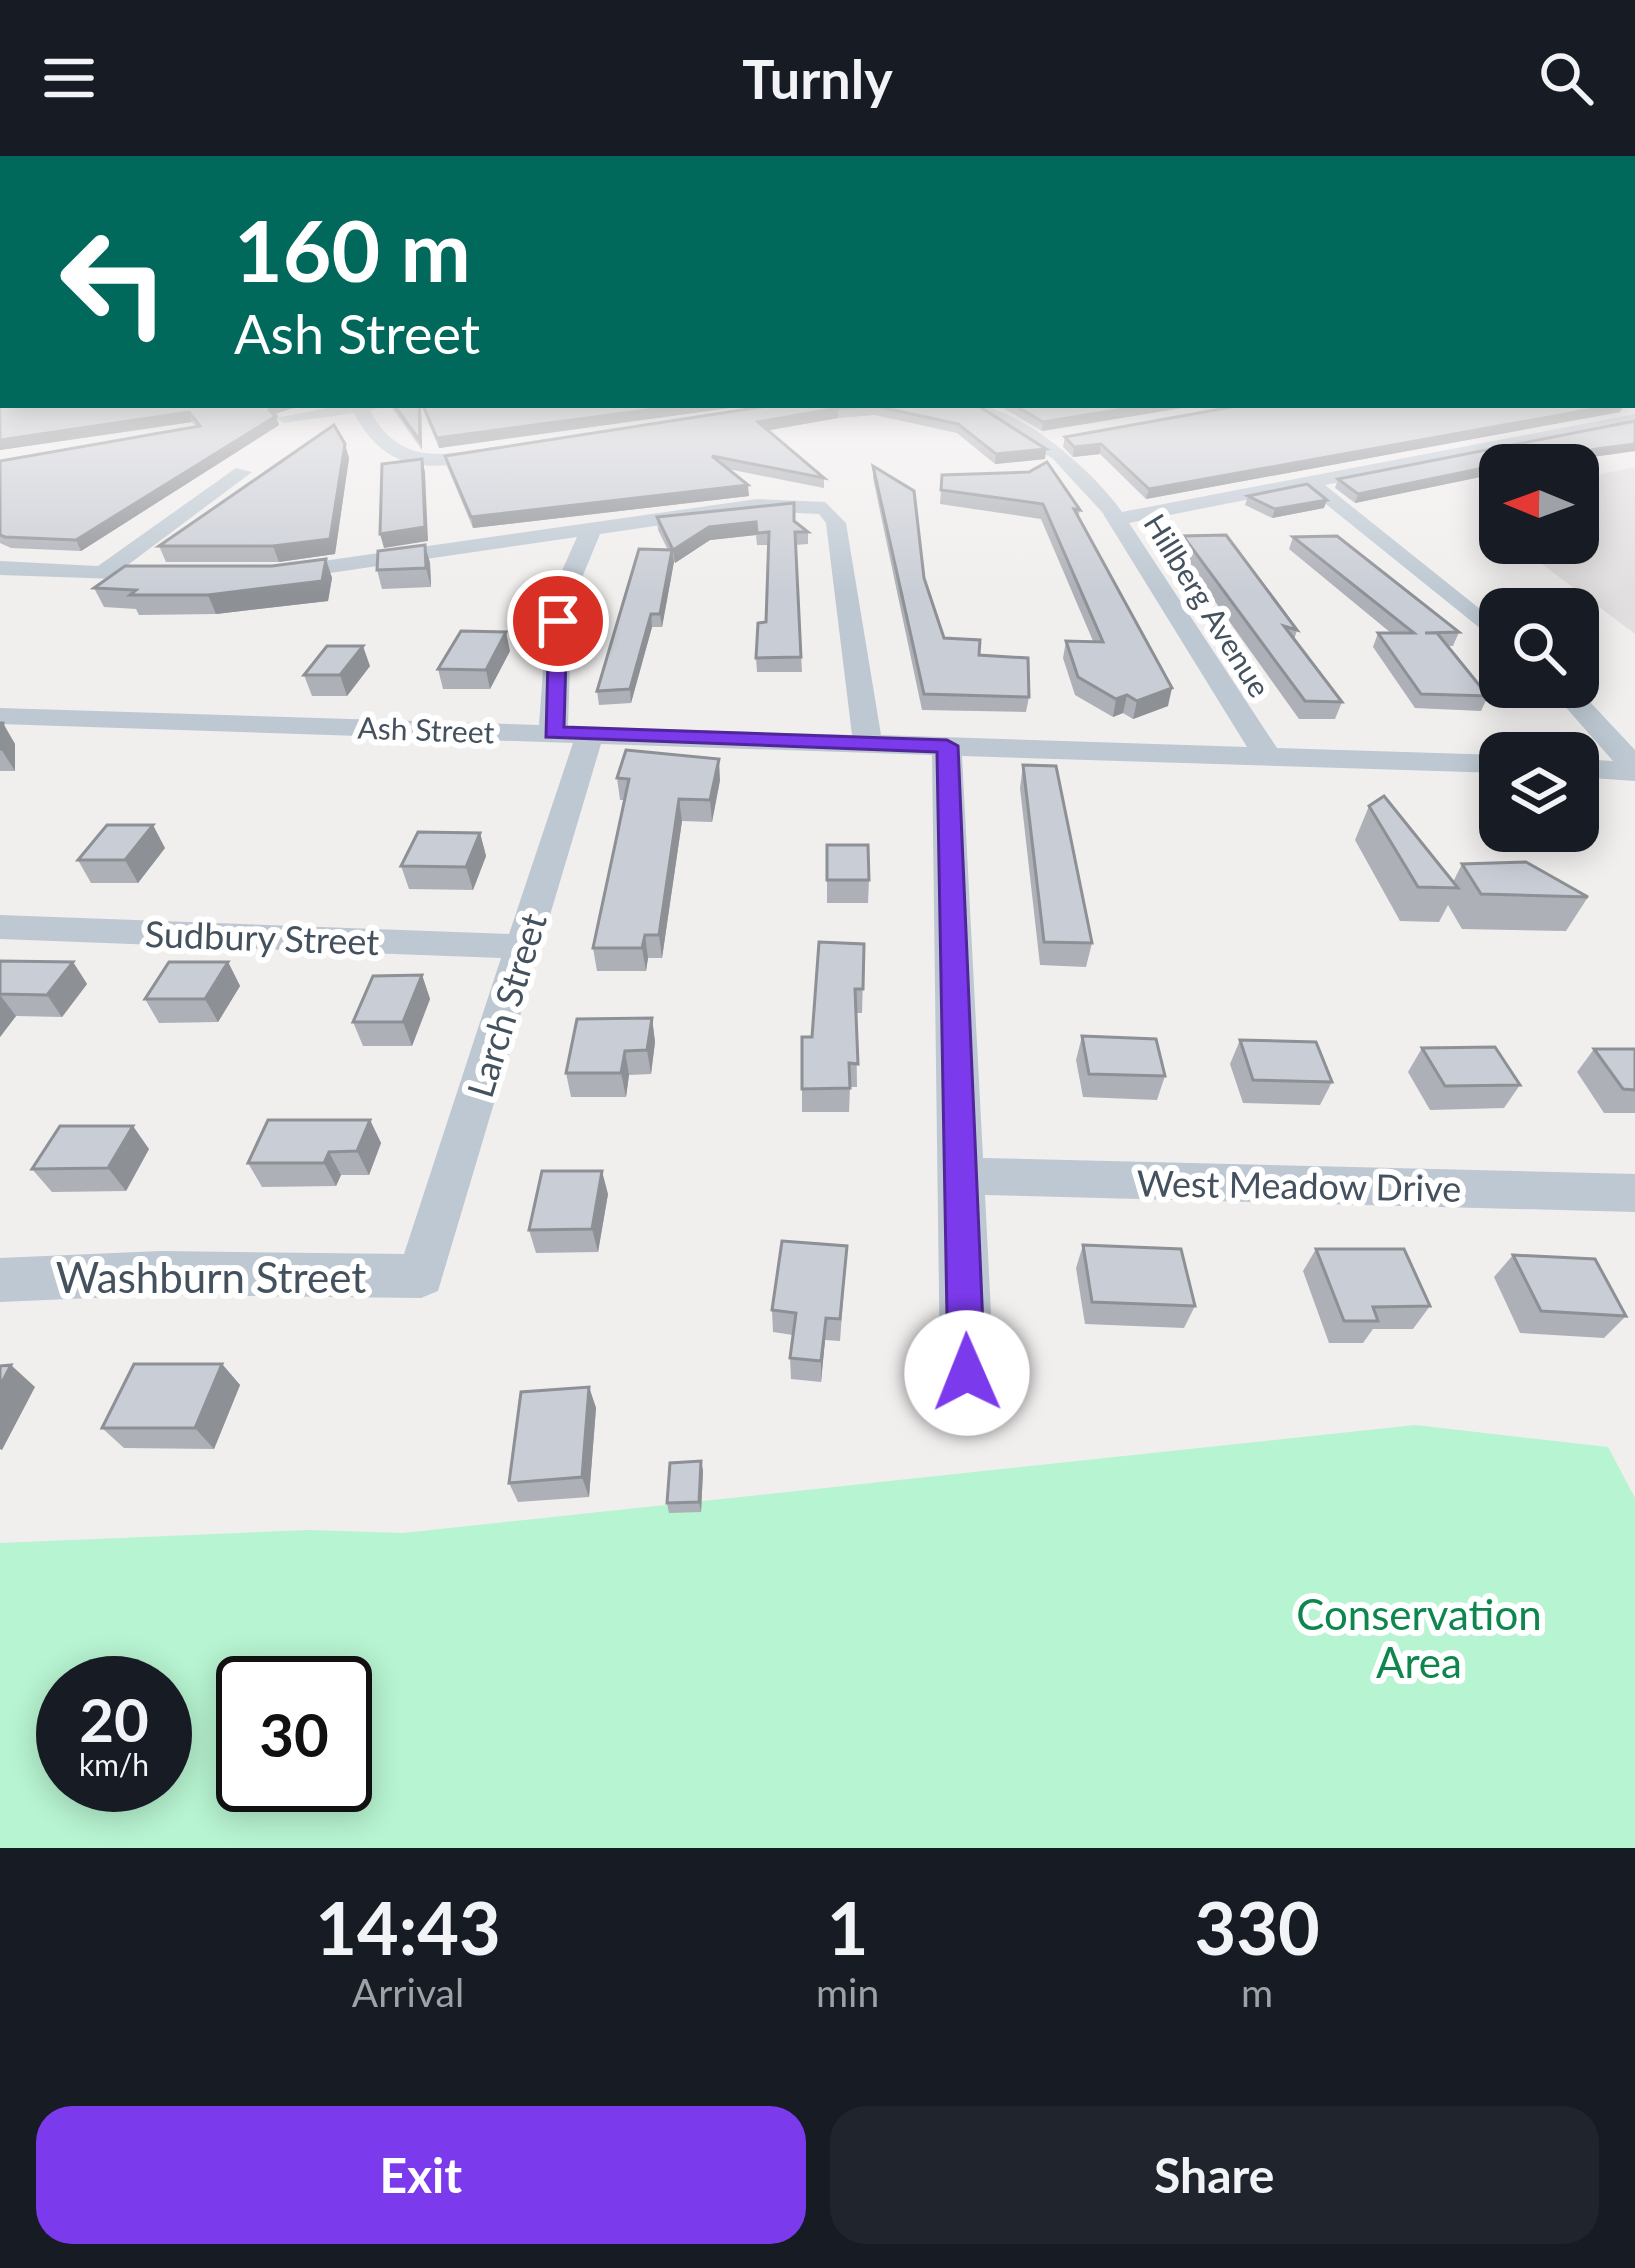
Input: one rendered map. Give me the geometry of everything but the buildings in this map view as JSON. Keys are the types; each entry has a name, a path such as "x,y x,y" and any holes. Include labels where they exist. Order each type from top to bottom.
{"street":[{"path":"377,436 382,448 406,459 515,448"},
{"name":"Hillberg Avenue","path":"1047,436 1118,519 1267,756"},
{"path":"1118,519 1557,436"},
{"path":"104,573 243,472"},
{"path":"1312,484 1384,537 1479,620"},
{"path":"257,576 757,505 810,505 834,514 868,743"},
{"name":"Larch Street","path":"422,1276 524,947 572,734 560,602 591,529"},
{"path":"0,568 198,577"},
{"path":"1580,708 1635,770"},
{"name":"Ash Street","path":"0,716 1479,763"},
{"path":"947,746 967,1373"},
{"path":"1599,769 1635,770"},
{"name":"Sudbury Street","path":"0,927 524,947"},
{"name":"West Meadow Drive","path":"962,1176 1635,1193"},
{"name":"Washburn Street","path":"0,1280 160,1273 422,1276"}],"shaded area":[{"path":"1635,467 1635,634 1599,607 1599,588 1574,588 1542,564 1599,564 1599,475"}],"green space":[{"name":"Conservation Area","path":"1415,1425 1608,1447 1635,1498 1635,1848 0,1848 0,1543 308,1530 403,1533"}],"route":[{"path":"558,621 554,733 947,746 967,1373"}]}
